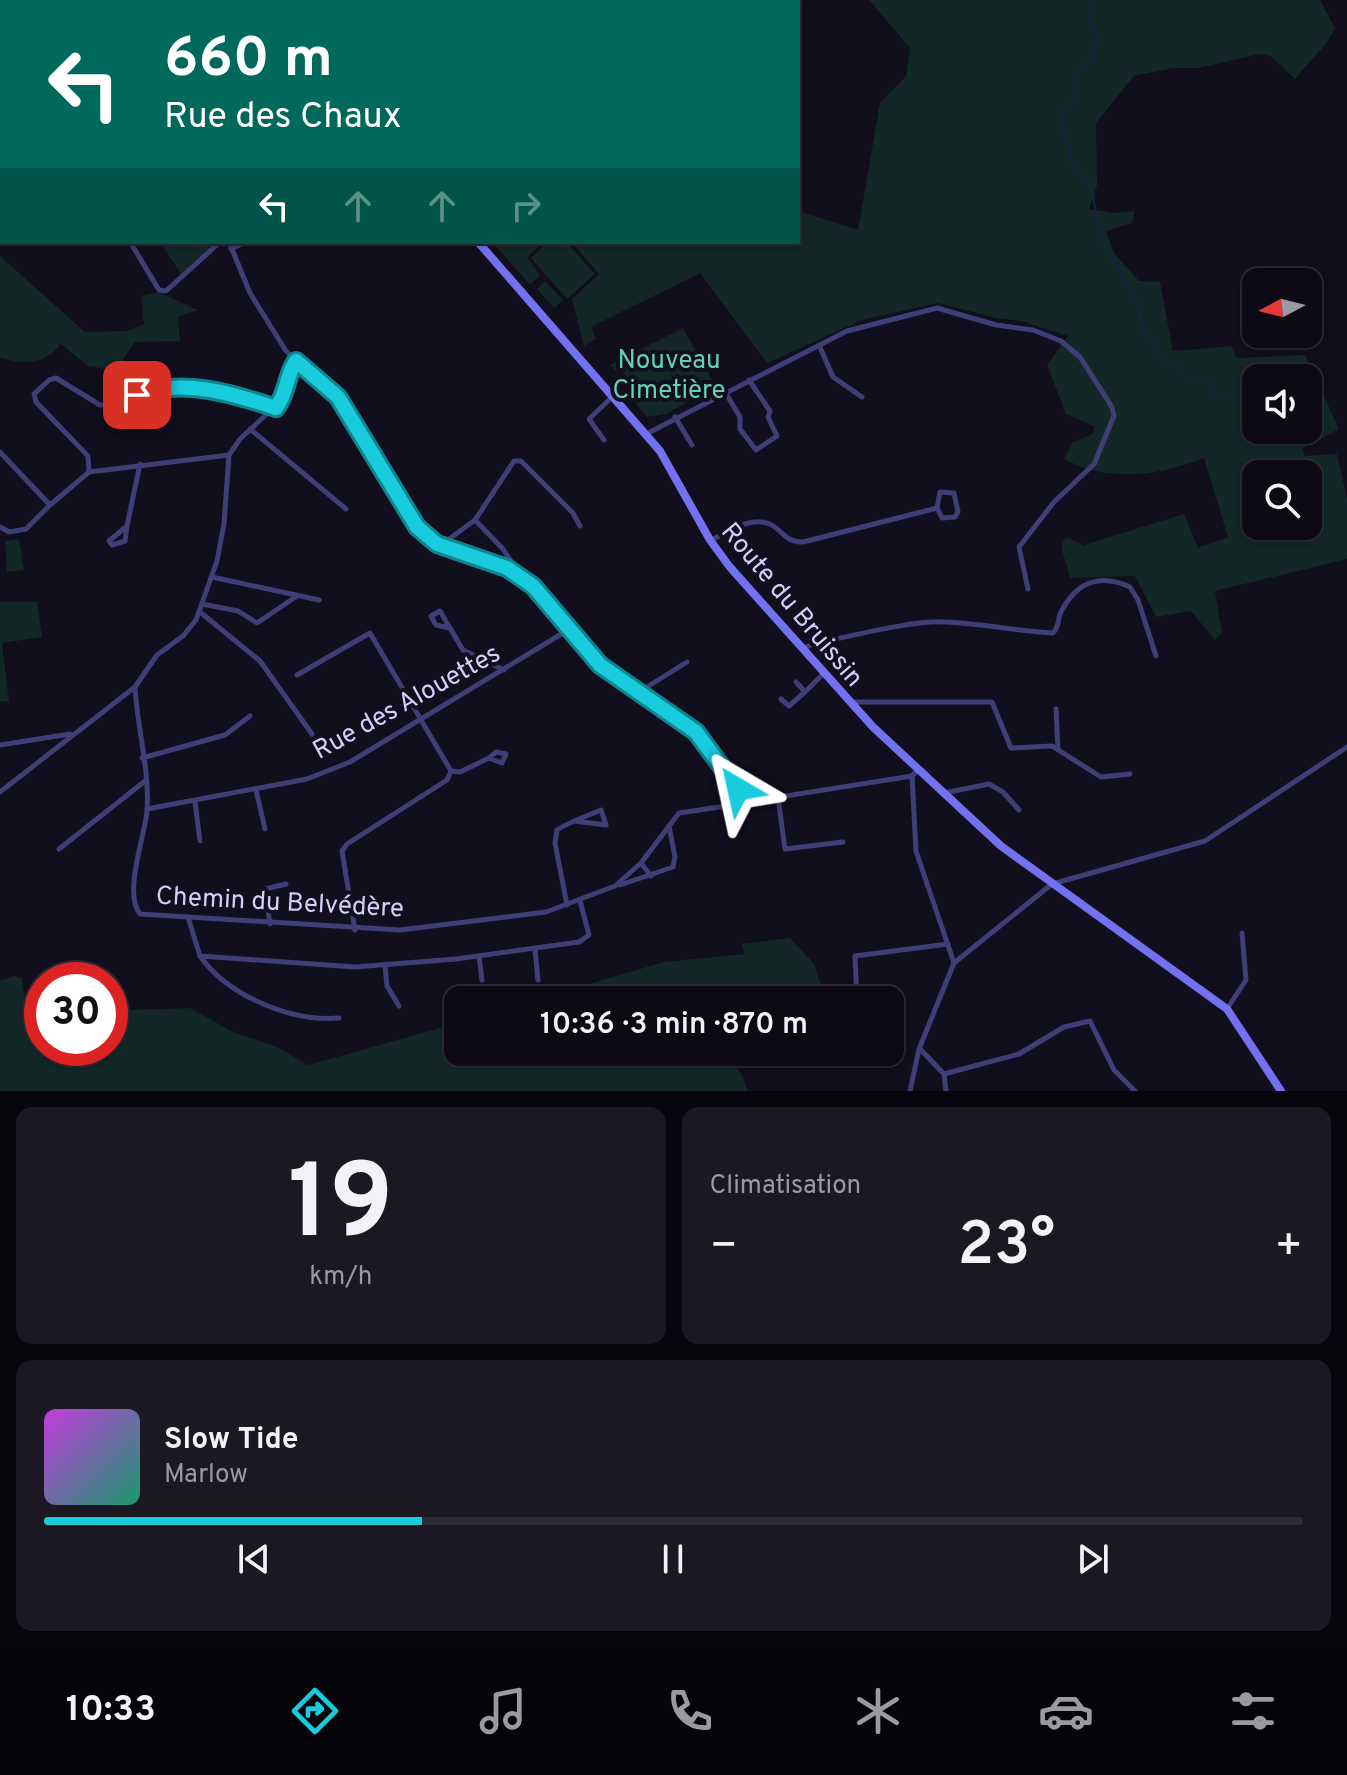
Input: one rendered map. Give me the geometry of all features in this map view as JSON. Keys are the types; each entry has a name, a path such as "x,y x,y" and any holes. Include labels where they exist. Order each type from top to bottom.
{"street":[{"path":"133,244 159,290 166,291 218,244"},
{"path":"230,244 250,293 296,361 338,397 417,527 441,545 520,576 543,596 600,665 696,732 746,796 761,800 915,773 916,851 954,963"},
{"path":"231,249 241,244"},
{"name":"Route du Bruissin","path":"480,244 646,434 672,470 710,540 801,649 915,773 1052,884 1227,1009"},
{"path":"646,434 861,325 937,308 957,311 996,325 1033,330 1061,341 1080,357 1114,416 1094,464 1054,502 1019,547 1028,589"},
{"path":"819,345 833,377 862,397"},
{"path":"0,792 135,687 145,669 183,636 200,612 224,524 229,455 250,429 284,398 296,361"},
{"path":"89,472 88,456 36,402 34,394 49,380 56,378 100,405 113,404 161,386 221,391 276,408"},
{"path":"725,392 740,417 740,429 756,450 777,436 768,417 770,411 749,380"},
{"path":"604,440 589,419 613,396"},
{"path":"675,417 692,445"},
{"path":"250,429 346,509"},
{"path":"0,452 50,505"},
{"path":"0,527 9,532 26,529 89,472 229,455"},
{"path":"441,545 475,520 514,461 521,461 573,513 580,526"},
{"path":"127,526 140,464"},
{"path":"940,492 954,493 958,512 955,517 942,518 937,508 940,492"},
{"path":"710,540 753,521 774,526 786,538 803,542 937,508"},
{"path":"475,520 510,556 520,576"},
{"path":"212,577 319,600"},
{"path":"801,649 815,643 943,622 980,622 995,630 1053,633 1057,630 1061,612 1081,585 1095,579 1130,587 1138,600 1156,656"},
{"path":"202,604 238,611 257,623 298,595"},
{"path":"200,612 260,661 312,734"},
{"path":"450,628 463,650 504,670"},
{"name":"Rue des Alouettes","path":"147,809 307,779 350,762 568,630"},
{"path":"297,675 370,633 451,771"},
{"path":"639,692 687,662"},
{"path":"781,699 789,706 824,673"},
{"path":"796,682 805,692"},
{"path":"135,687 147,809"},
{"path":"850,702 992,702 1011,748 1052,746 1101,777 1130,774"},
{"path":"1056,709 1058,750"},
{"path":"142,758 225,735 250,716"},
{"path":"0,745 71,734"},
{"path":"910,1091 919,1049 954,963 1052,884 1205,841 1347,747"},
{"path":"451,771 460,772 489,758"},
{"path":"355,930 342,851 347,844 447,780 451,771"},
{"path":"59,849 145,781"},
{"path":"943,793 989,784 1003,792 1019,810"},
{"path":"256,790 265,829"},
{"path":"641,863 651,876 669,870 675,862 669,824 679,813 733,805 746,796"},
{"path":"778,797 785,849 843,842"},
{"path":"195,802 200,841"},
{"name":"Chemin du Belvédère","path":"147,809 135,873 134,904 140,914 355,930 438,926 546,912 651,876"},
{"path":"567,905 556,834 560,827 574,821 601,810 606,825 574,821"},
{"name":"Chemin du Belvédère","path":"615,886 641,863 669,824"},
{"path":"270,924 265,889 286,884"},
{"path":"200,956 385,966 535,949 585,940 590,928 580,901"},
{"path":"188,917 200,956 220,980 238,991 302,1017 339,1018"},
{"path":"1242,933 1246,980 1227,1009 1281,1091"},
{"path":"856,986 855,956 948,944"},
{"path":"535,949 538,980"},
{"path":"479,956 482,980"},
{"path":"385,966 387,986 399,1006"},
{"path":"944,1074 1019,1054 1064,1027 1090,1021 1114,1070 1135,1091"},
{"path":"919,1049 944,1074 946,1091"}],"green space":[{"path":"869,0 1320,0 1335,28 1295,79 1271,56 1259,54 1199,68 1173,68 1134,76 1096,123 1097,185 1089,209 1113,213 1135,211 1132,223 1106,231 1114,253 1139,281 1160,282 1173,351 1231,346 1237,358 1305,355 1309,364 1242,364 1242,444 1311,444 1302,449 1305,456 1337,454 1347,498 1347,559 1215,591 1222,633 1215,640 1191,611 1156,617 1135,576 1070,578 1061,546 1066,537 1084,545 1184,514 1198,548 1228,537 1204,458 1169,469 1134,474 1098,472 1064,459 1073,442 1093,434 1094,426 1066,414 1047,365 1068,336 1021,321 938,303 862,320 767,363 700,273 591,327 596,339 584,346 572,299 599,274 573,244 800,244 800,212 858,230 880,103 906,76 910,48"},
{"path":"163,244 214,244 181,274"},
{"path":"494,244 542,244 527,257 540,275 530,285"},
{"path":"546,244 568,244 595,274 567,299 531,258"},
{"path":"0,256 85,332 126,331 144,324 141,296 158,292 198,310 178,317 180,341 135,342 116,370 88,366 61,344 41,359 25,362 8,360 0,357"},
{"path":"545,281 563,300 554,308 537,289"},
{"name":"Nouveau Cimetière","path":"683,328 716,387 666,414 647,417 637,405 622,370 617,372 610,365"},
{"path":"1322,392 1339,429 1322,438"},
{"path":"19,539 24,570 7,572 5,541"},
{"path":"0,602 37,602 42,637 2,643 9,702 0,701"},
{"path":"790,938 814,964 821,986 582,986 664,962 745,954 741,944"},
{"path":"13,976 22,978 24,1066 128,1066 128,1010 190,1008 233,1032 275,1046 308,1065 444,1027 444,1066 735,1066 748,1091 0,1091 0,981"}],"waterway":[{"path":"1095,0 1089,20 1098,35 1093,62 1079,66 1073,83 1075,101 1060,112 1074,170 1091,186 1101,239 1138,304 1142,330 1164,358 1182,369"},
{"path":"1192,379 1211,384 1218,397 1242,402"}],"route":[{"path":"137,395 161,386 221,391 276,408 284,398 290,383 291,367 296,361 338,397 417,527 429,539 507,568 533,586 600,665 696,732 738,789"}]}
